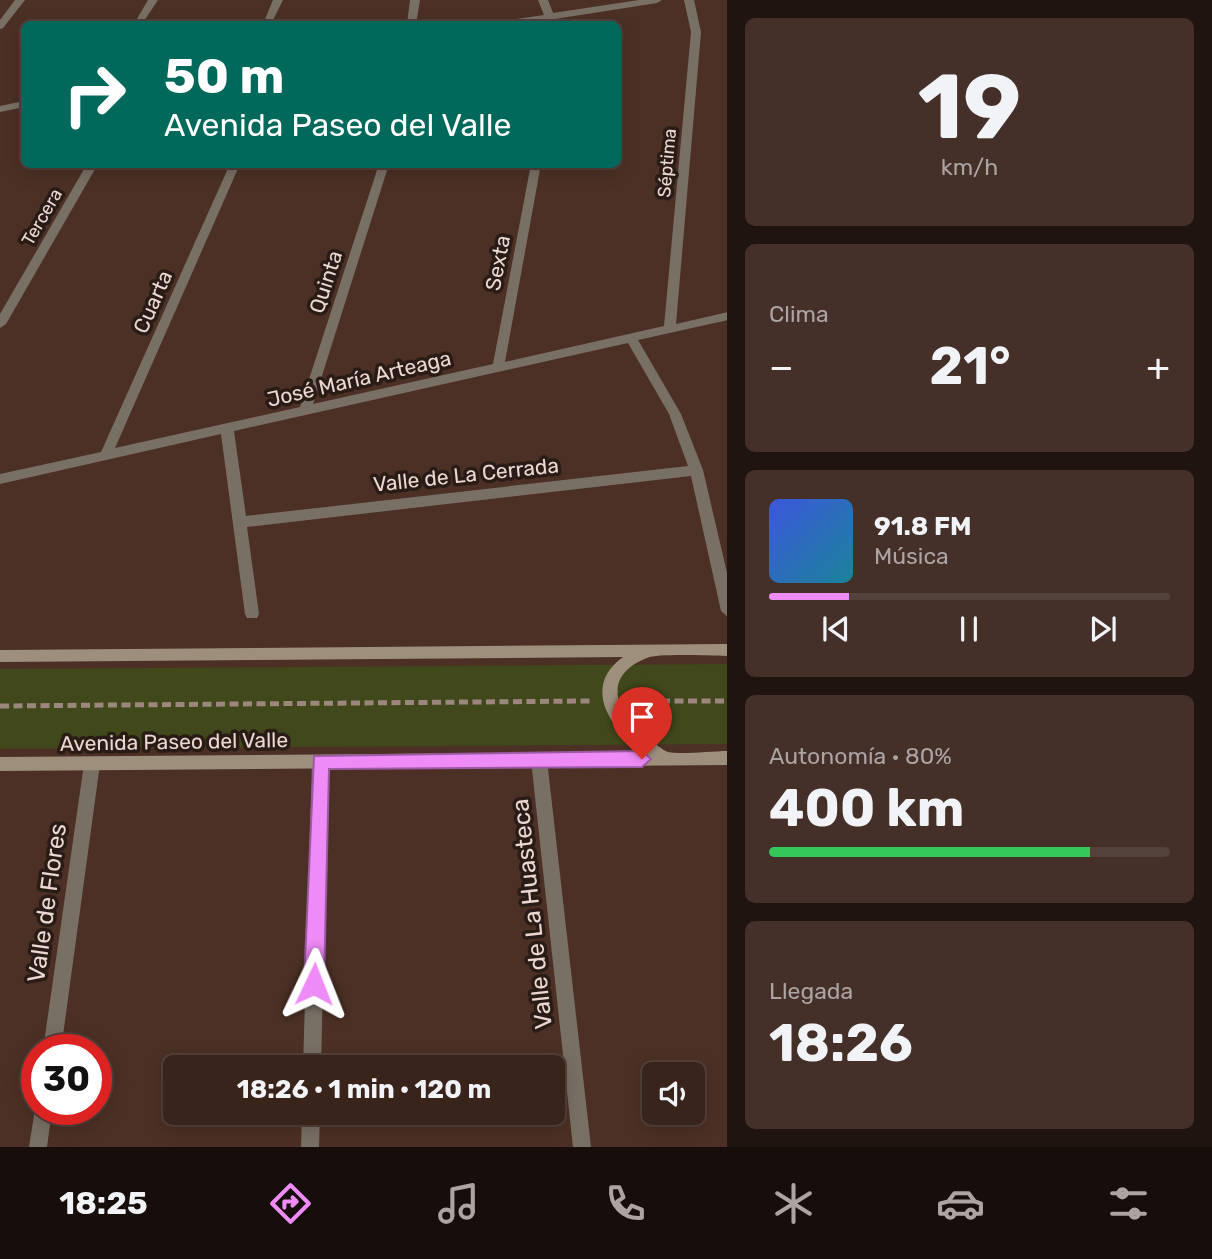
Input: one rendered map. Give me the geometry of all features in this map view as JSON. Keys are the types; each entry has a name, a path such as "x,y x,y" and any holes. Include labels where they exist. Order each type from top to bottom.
{"street":[{"path":"0,26 20,0"},
{"path":"140,21 153,0"},
{"path":"268,21 278,0"},
{"path":"412,21 415,0"},
{"path":"543,0 551,21 657,0"},
{"name":"Séptima","path":"670,329 696,32 690,0"},
{"path":"0,109 21,105"},
{"name":"Tercera","path":"0,324 91,168"},
{"name":"Cuarta","path":"106,455 233,168"},
{"name":"Quinta","path":"305,411 383,168"},
{"name":"Sexta","path":"498,368 535,168"},
{"name":"José María Arteaga","path":"0,479 727,316"},
{"path":"631,338 675,414 696,470 727,611"},
{"path":"227,429 252,614"},
{"name":"Valle de La Cerrada","path":"241,522 696,470"},
{"path":"0,656 727,650"},
{"path":"647,651 620,668 611,687 612,701 623,729 667,759"},
{"path":"0,665 19,656"},
{"name":"Avenida Paseo del Valle","path":"0,764 727,758"},
{"name":"Valle de La Huasteca","path":"540,760 582,1147"},
{"path":"312,1055 320,762"},
{"name":"Valle de Flores","path":"54,1034 92,764"},
{"path":"38,1147 41,1125"},
{"path":"310,1147 311,1125"}],"path":[{"path":"0,706 727,701"}],"green space":[{"path":"727,664 727,744 0,749 0,669"}],"route":[{"path":"314,984 320,762 642,759"}]}
